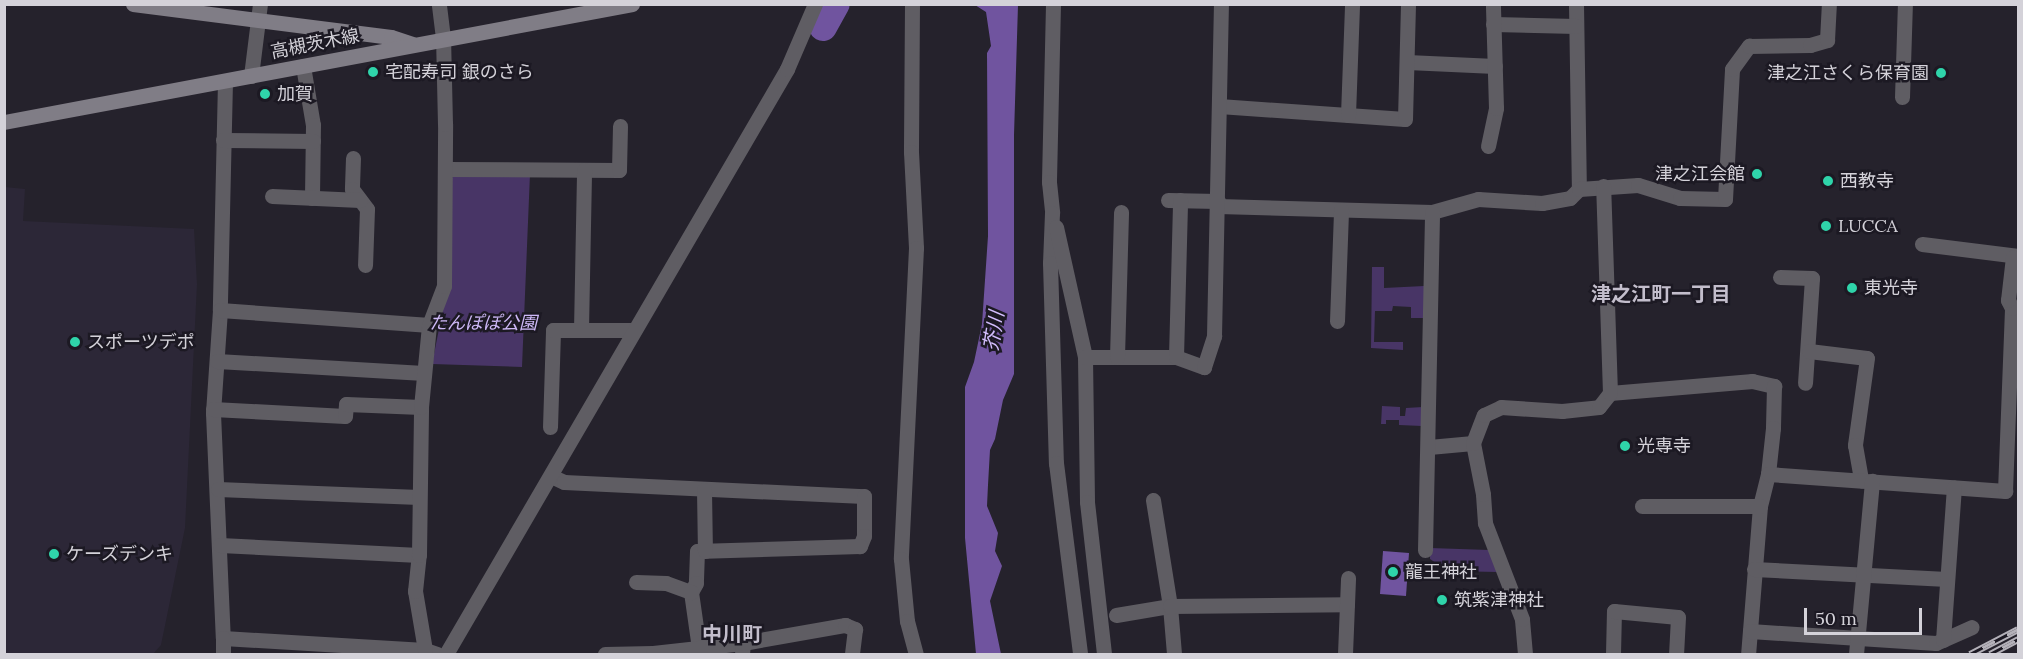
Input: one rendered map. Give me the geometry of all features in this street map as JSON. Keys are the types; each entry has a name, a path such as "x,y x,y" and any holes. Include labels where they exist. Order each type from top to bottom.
{"main road":[{"path":"133,4 391,37 416,45"},
{"name":"高槻茨木線","path":"4,122 632,4"}],"street":[{"path":"251,76 256,21 260,4"},
{"path":"223,638 431,652 415,591 419,555 421,407 424,373 429,325 444,286 443,38 439,4"},
{"path":"446,654 557,479 634,330 787,69 815,4"},
{"path":"912,4 912,152 916,248 901,559 908,621 916,654"},
{"path":"1053,4 1049,182 1052,213 1050,263 1056,463 1080,654"},
{"path":"1085,357 1176,357 1204,368 1214,336 1221,4"},
{"path":"1348,115 1352,4"},
{"path":"1219,106 1405,119 1408,4"},
{"path":"1488,146 1496,108 1493,4"},
{"path":"1576,4 1579,189"},
{"path":"1176,357 1174,200 1341,210 1432,212 1478,199 1542,204 1570,198 1579,189 1638,185 1680,198 1725,199 1732,69 1749,46 1810,45 1827,40 1830,4"},
{"path":"1902,97 1905,4"},
{"path":"1493,24 1576,26"},
{"path":"1407,62 1495,66"},
{"path":"303,66 313,141 312,198"},
{"path":"223,654 213,409 220,310 225,81"},
{"path":"445,169 619,170 620,126"},
{"path":"223,140 313,141"},
{"path":"353,158 352,189 367,209 365,265"},
{"path":"581,330 584,170"},
{"path":"1524,654 1522,619 1485,523 1483,494 1473,443 1484,415 1501,407 1562,411 1599,407 1610,393 1603,186"},
{"path":"272,196 360,200"},
{"path":"1337,321 1341,210"},
{"path":"1117,357 1121,212"},
{"path":"1425,550 1429,447 1432,212"},
{"path":"1052,213 1069,277 1085,357 1087,502 1104,654"},
{"path":"1768,474 2012,492 2014,365 2012,308 2008,300 2016,257 1922,244"},
{"path":"1780,277 1812,278 1809,351 1805,383"},
{"path":"220,310 429,325"},
{"path":"550,427 554,330 634,330"},
{"path":"1809,351 1867,358 1855,445 1867,481 1863,575 1856,654"},
{"path":"217,361 424,373"},
{"path":"1610,393 1752,381 1774,386 1768,474 1760,506 1748,654"},
{"path":"213,409 345,417 346,404 421,407"},
{"path":"1429,447 1473,443"},
{"path":"557,479 695,486 704,490 864,496 864,536 860,546 697,551 696,583 691,592 699,648"},
{"path":"1943,640 1954,487"},
{"path":"218,489 419,497"},
{"path":"704,490 705,550"},
{"path":"1153,500 1170,606 1174,654"},
{"path":"1642,506 1760,506"},
{"path":"220,545 419,555"},
{"path":"1754,568 1947,579"},
{"path":"1345,654 1348,578"},
{"path":"636,582 666,583 691,592"},
{"path":"1116,615 1170,606 1347,604"},
{"path":"1613,654 1614,611 1678,617 1676,654"},
{"path":"605,654 699,648 742,649 850,625 855,629 852,654"},
{"path":"1750,631 1936,643 1972,627"}],"shaded area":[{"path":"5,187 25,189 23,221 194,229 197,284 185,528 161,645 153,654 5,654"}],"green space":[{"name":"たんぽぽ公園","path":"457,174 530,174 522,367 432,364 448,284 449,180"},
{"path":"1372,267 1384,267 1384,288 1424,286 1424,318 1411,318 1411,307 1393,306 1392,311 1375,311 1374,342 1403,342 1403,350 1371,348"},
{"path":"1382,406 1400,407 1400,416 1405,416 1406,408 1423,407 1422,426 1399,425 1399,420 1386,420 1386,424 1381,424"},
{"path":"1430,548 1489,550 1498,572 1448,571 1430,559"}],"water":[{"name":"芥川","path":"975,5 1018,5 1014,135 1014,374 1003,400 995,439 990,450 987,506 998,533 995,551 1002,566 990,601 1001,654 976,654 965,538 965,387 974,362 982,324 988,236 987,53 991,46 986,12"},
{"path":"1383,551 1409,553 1406,596 1380,594"}],"waterway":[{"path":"823,27 836,4"}],"railway":[{"path":"1970,654 2018,629"},
{"path":"1990,654 2018,639"}],"place":[{"name":"宅配寿司 銀のさら","path":"373,72"},
{"name":"津之江さくら保育園","path":"1941,73"},
{"name":"加賀","path":"265,94"},
{"name":"津之江会館","path":"1757,174"},
{"name":"西教寺","path":"1828,181"},
{"name":"LUCCA","path":"1826,226"},
{"name":"東光寺","path":"1852,288"},
{"name":"スポーツデポ","path":"75,342"},
{"name":"光専寺","path":"1625,446"},
{"name":"ケーズデンキ","path":"54,554"},
{"name":"龍王神社","path":"1393,572"},
{"name":"筑紫津神社","path":"1442,600"}],"district":[{"name":"津之江町一丁目","path":"1661,293"},
{"name":"中川町","path":"732,633"}]}
